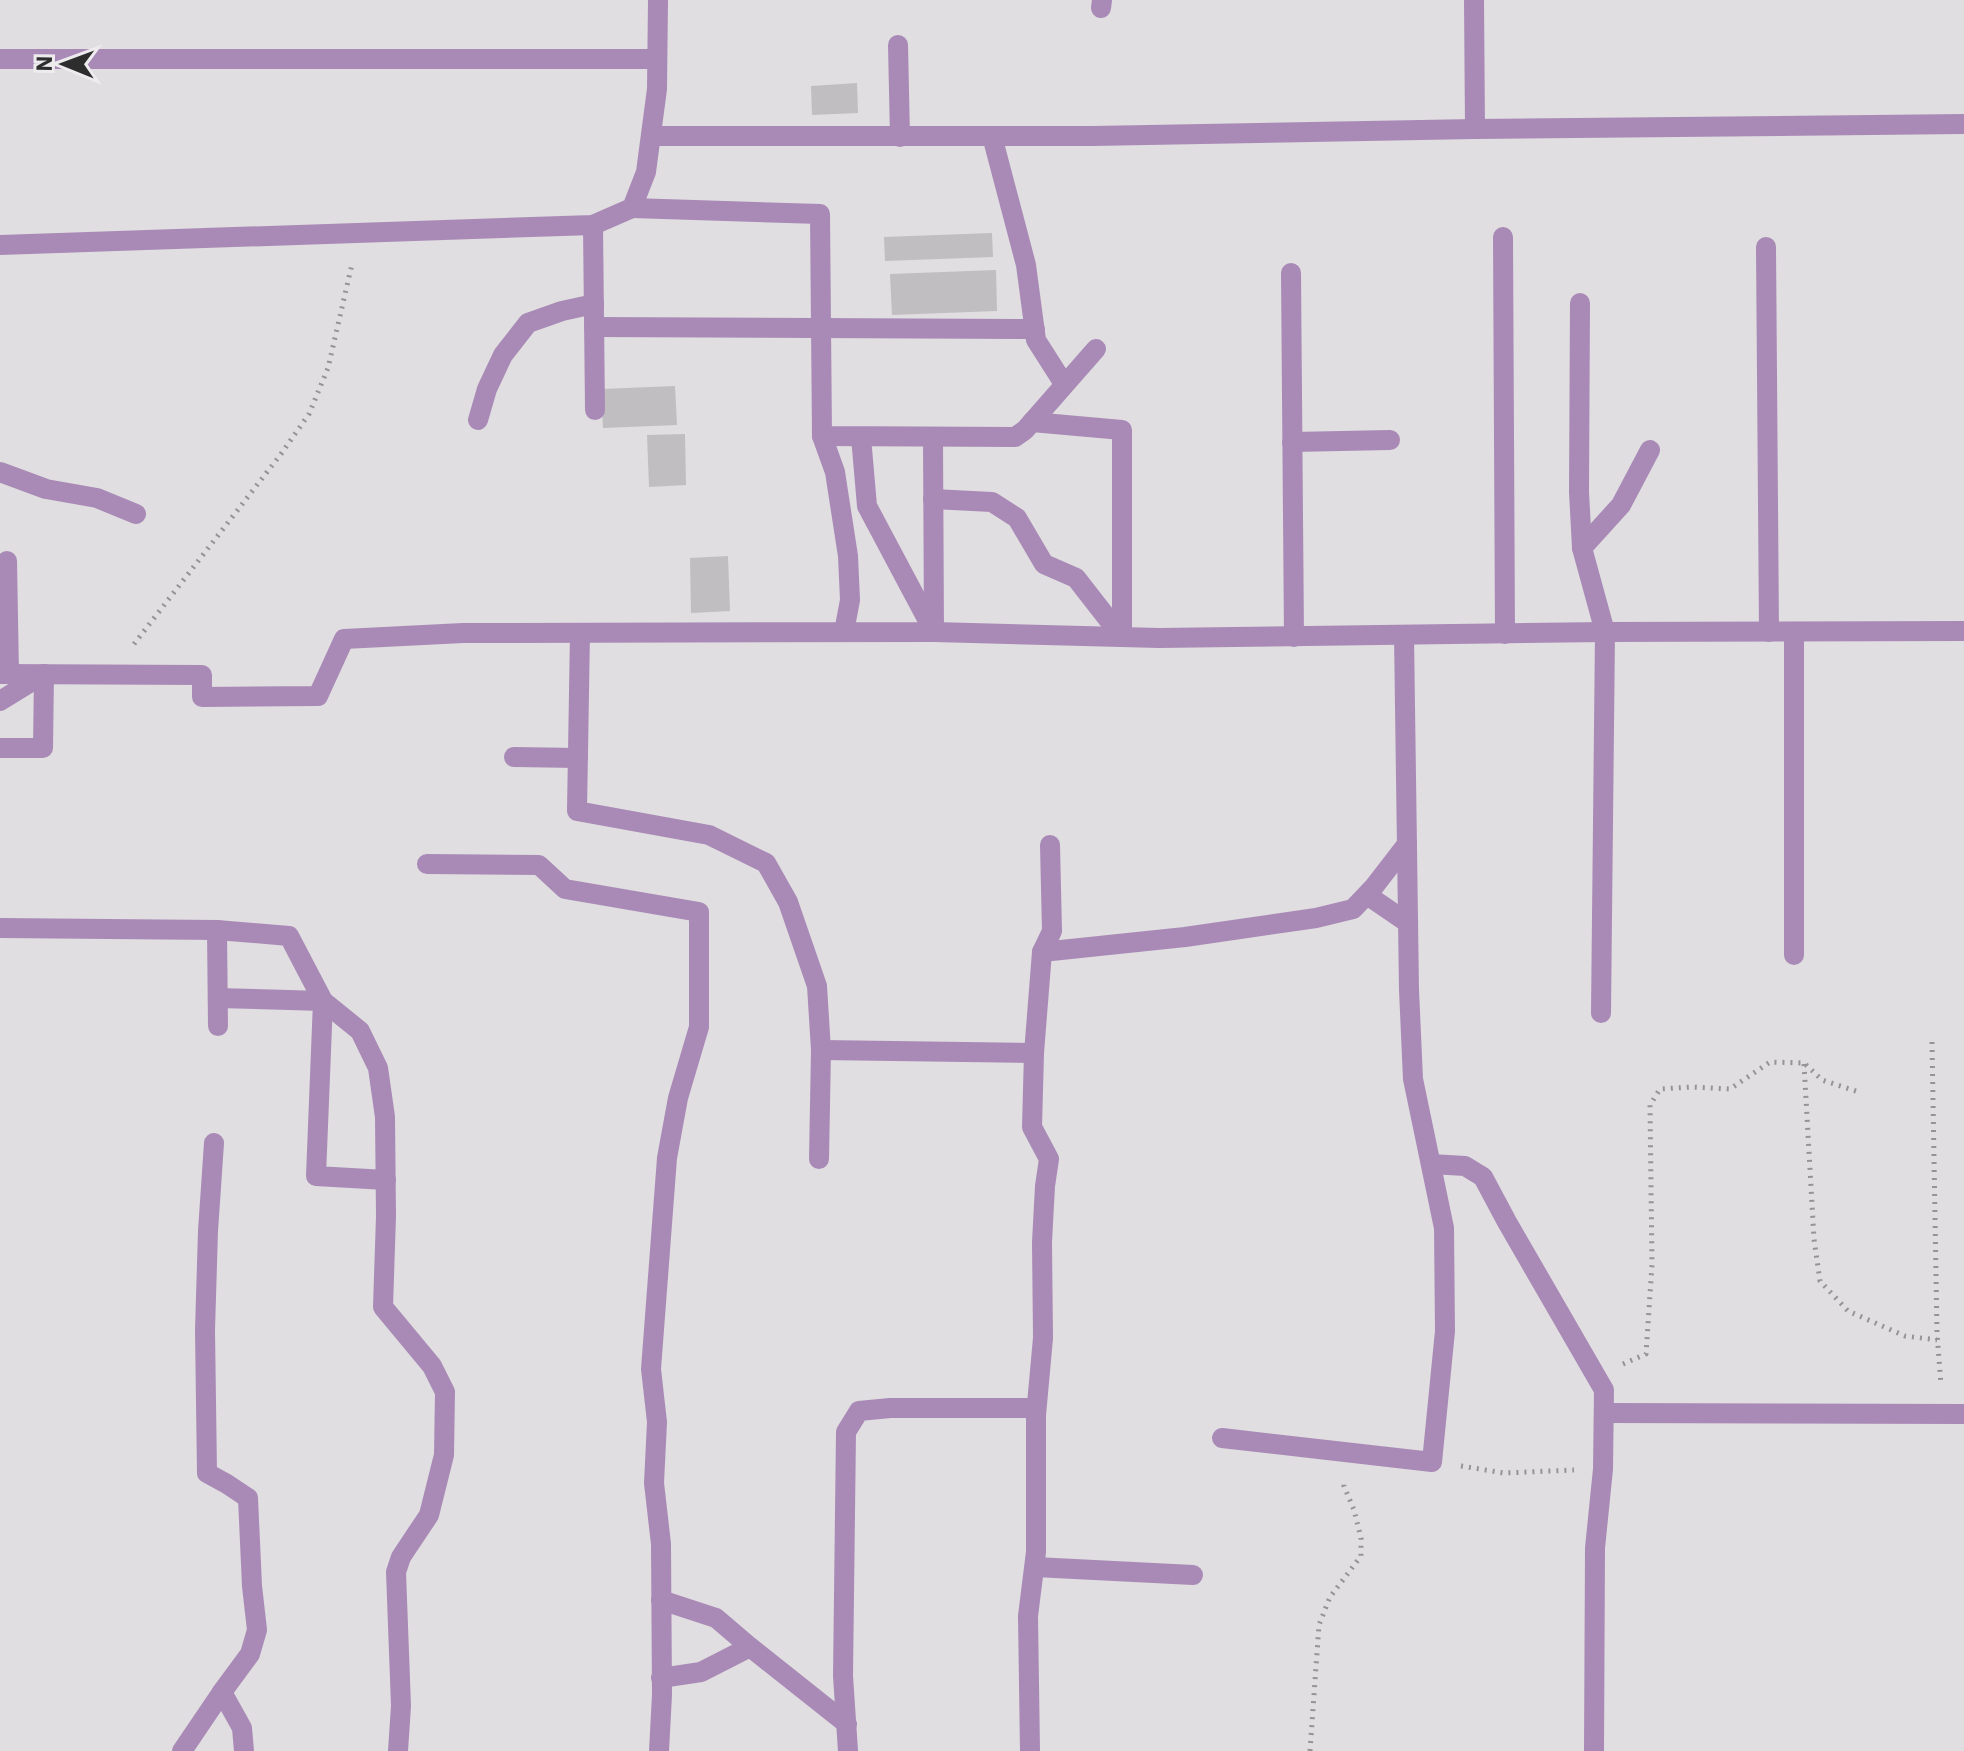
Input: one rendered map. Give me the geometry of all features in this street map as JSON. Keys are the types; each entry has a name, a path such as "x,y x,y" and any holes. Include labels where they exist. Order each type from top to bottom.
{"street":[{"path":"632,208 646,172 657,89 658,0"},
{"path":"1474,0 1475,129"},
{"path":"898,45 900,137"},
{"path":"0,59 657,59"},
{"path":"651,136 1108,136 1964,124"},
{"path":"992,136 1026,265 1036,340 1064,384"},
{"path":"0,245 593,225 632,208 820,214 822,436 835,472 848,556 850,600 844,632"},
{"path":"593,225 595,410"},
{"path":"1503,237 1505,634"},
{"path":"1766,247 1769,632"},
{"path":"1291,273 1294,637"},
{"path":"1580,303 1579,492 1582,548 1605,632 1601,1013"},
{"path":"478,420 487,389 503,355 528,323 594,304"},
{"path":"594,327 1035,329"},
{"path":"822,436 1015,437 1025,430 1096,349"},
{"path":"1032,422 1122,430 1122,637"},
{"path":"861,437 867,506 934,632"},
{"path":"933,437 934,632"},
{"path":"1292,442 1390,440"},
{"path":"1582,548 1621,505 1650,450"},
{"path":"0,472 46,489 97,498 136,514"},
{"path":"933,499 992,502 1017,518 1044,564 1076,578 1122,637"},
{"path":"7,561 4,674 202,675 202,697 318,696 344,639 463,633 934,632 1294,637 1964,631"},
{"path":"1794,632 1794,955"},
{"path":"580,633 577,811 709,835 766,863 788,902 817,986 821,1050 819,1159"},
{"path":"1222,1438 1432,1462 1445,1331 1444,1228 1413,1079 1404,635"},
{"path":"0,701 44,674"},
{"path":"0,748 43,748 44,674"},
{"path":"514,757 578,758"},
{"path":"1042,952 1185,937 1316,918 1353,909 1407,844"},
{"path":"1036,1415 1043,1338 1042,1242 1049,1159 1032,1127 1042,952 1052,931 1050,845"},
{"path":"427,864 539,865 565,889 699,912 699,1027 678,1098 667,1158 651,1369 657,1422 654,1483 661,1544 659,1751"},
{"path":"1367,895 1408,923"},
{"path":"0,928 217,930 289,936 323,1001 360,1031 378,1068 385,1117 383,1307 432,1366 445,1392 444,1455 429,1515 401,1557 396,1572 401,1706 398,1751"},
{"path":"217,930 218,1026"},
{"path":"218,998 323,1001"},
{"path":"323,1001 316,1176 386,1180"},
{"path":"821,1050 1034,1053"},
{"path":"182,1751 250,1654 257,1630 248,1498 207,1473 205,1330 214,1143"},
{"path":"1431,1164 1465,1166 1483,1177 1604,1390 1603,1469 1595,1548 1594,1751"},
{"path":"848,1751 843,1676 846,1432 859,1411 890,1408 1036,1408 1036,1552 1028,1616 1030,1751"},
{"path":"1604,1413 1964,1414"},
{"path":"1035,1567 1193,1575"},
{"path":"661,1600 716,1618 847,1724"},
{"path":"661,1678 701,1672 750,1647"},
{"path":"222,1692 242,1728 244,1751"}],"path":[{"path":"112,674 309,414 328,368 348,276 362,234"},
{"path":"1932,1042 1942,1413"},
{"path":"1597,1376 1646,1354 1652,1265 1650,1105 1660,1089 1730,1089 1770,1062 1804,1063 1822,1080 1859,1092"},
{"path":"1804,1063 1814,1239 1820,1281 1848,1311 1905,1336 1938,1340"},
{"path":"1310,1751 1319,1625 1330,1597 1361,1556 1361,1538 1344,1486 1348,1452"},
{"path":"1432,1462 1504,1473 1603,1469"}],"building":[{"path":"857,83 858,113 812,115 811,86"},
{"path":"992,233 993,257 885,261 884,237"},
{"path":"996,270 997,311 892,315 890,274"},
{"path":"675,386 677,425 603,428 601,389"},
{"path":"685,434 686,485 649,487 647,435"},
{"path":"728,556 730,611 691,613 690,558"}]}
